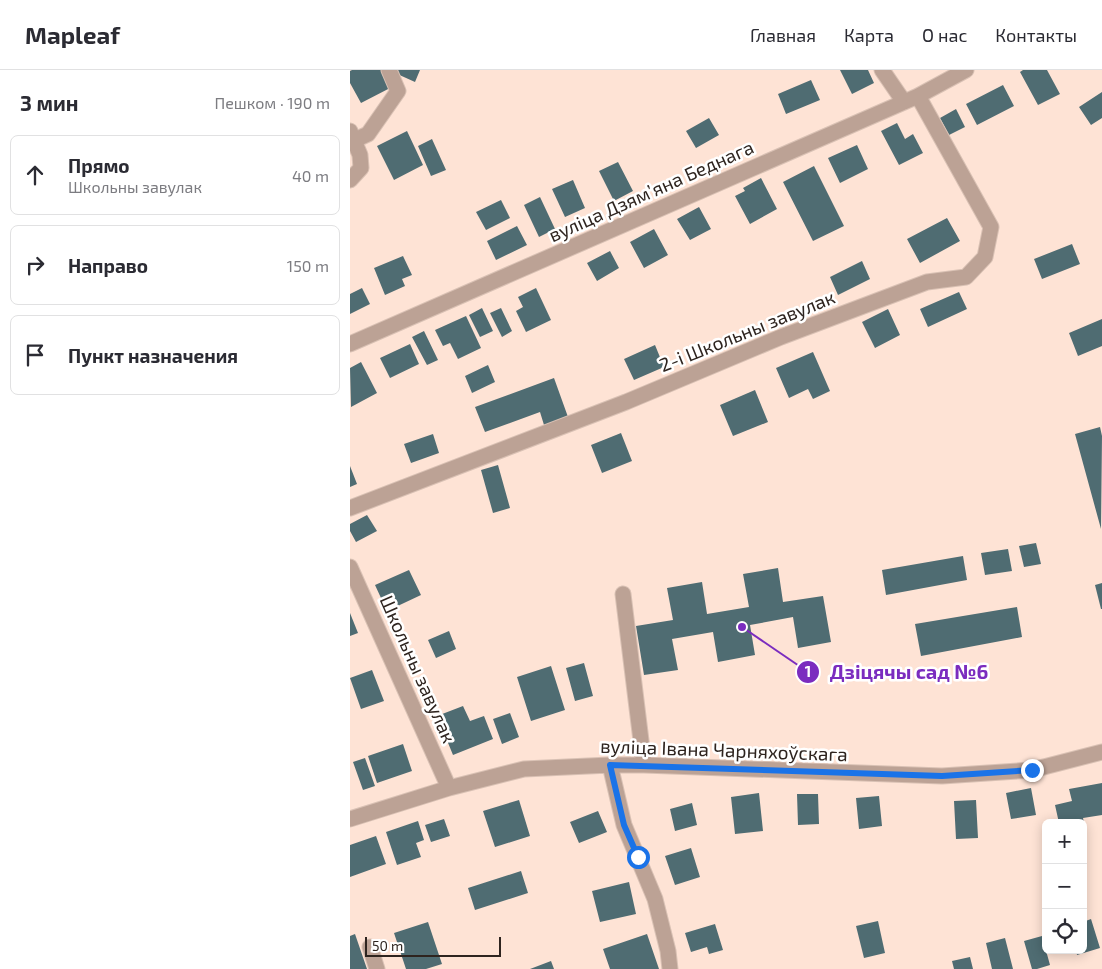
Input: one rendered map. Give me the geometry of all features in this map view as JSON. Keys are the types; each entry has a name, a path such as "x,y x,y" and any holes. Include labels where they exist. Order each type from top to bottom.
{"street":[{"path":"350,180 361,168 360,155 352,135 368,134 398,91 389,70"},
{"name":"2-і Школьны завулак","path":"350,508 626,402 781,338 927,282 966,277 986,258 991,227 911,99 882,70"},
{"name":"вуліца Дзямʼяна Беднага","path":"350,344 911,99 966,70"},
{"name":"Школьны завулак","path":"351,574 449,788"},
{"path":"623,594 644,765"},
{"name":"вуліца Івана Чарняхоўскага","path":"350,819 449,788 524,770 644,765 942,776 1032,770 1102,752"},
{"path":"610,765 624,825 656,899 668,951 670,969"},
{"path":"370,947 377,969"}],"building":[{"path":"382,70 392,87 361,103 350,83 350,71"},
{"path":"397,70 420,70 415,82 395,73"},
{"path":"840,70 868,70 874,83 852,94"},
{"path":"1023,70 1047,70 1060,94 1038,105 1020,72"},
{"path":"811,80 820,100 786,114 778,94"},
{"path":"1003,85 1014,106 977,125 966,104"},
{"path":"1102,92 1102,118 1091,125 1079,107"},
{"path":"956,109 965,127 949,135 940,118"},
{"path":"709,118 719,135 696,148 686,131"},
{"path":"897,123 905,139 913,134 923,153 899,165 881,131"},
{"path":"407,131 423,165 394,180 377,146"},
{"path":"432,139 446,170 431,176 418,146"},
{"path":"857,145 868,169 840,183 828,158"},
{"path":"618,162 633,191 614,201 599,171"},
{"path":"814,166 844,226 813,241 783,182"},
{"path":"761,178 777,209 750,224 735,196 745,191 743,188"},
{"path":"573,180 585,208 565,217 552,189"},
{"path":"540,197 555,229 539,237 524,205"},
{"path":"501,200 510,218 486,230 476,212"},
{"path":"699,207 711,229 690,240 677,219"},
{"path":"947,218 960,241 920,263 907,239"},
{"path":"517,226 527,245 496,260 487,241"},
{"path":"654,229 668,255 644,268 630,242"},
{"path":"1072,244 1080,264 1042,279 1034,259"},
{"path":"610,251 619,268 597,281 587,263"},
{"path":"403,256 412,275 402,279 405,286 385,295 374,268"},
{"path":"862,261 870,279 838,295 830,277"},
{"path":"362,288 370,304 350,314 350,294"},
{"path":"536,288 551,320 526,332 516,311 523,307 518,297"},
{"path":"959,292 967,309 928,327 920,309"},
{"path":"482,308 493,331 480,337 469,315"},
{"path":"501,308 512,331 502,337 490,313"},
{"path":"888,309 900,335 875,348 862,322"},
{"path":"466,316 481,348 458,359 450,343 443,346 435,330"},
{"path":"1102,319 1102,346 1078,356 1069,333"},
{"path":"424,331 438,360 427,365 412,337"},
{"path":"410,344 419,364 390,378 380,358"},
{"path":"655,345 664,367 634,380 624,359"},
{"path":"813,352 830,391 813,399 808,389 789,398 776,368"},
{"path":"361,362 377,393 351,407 350,368"},
{"path":"488,365 495,382 472,393 465,376"},
{"path":"554,378 568,417 544,425 540,412 485,432 475,407"},
{"path":"755,390 768,422 733,436 720,405"},
{"path":"1100,427 1102,436 1101,529 1075,434"},
{"path":"621,433 632,461 602,473 591,445"},
{"path":"433,434 439,453 411,463 404,444"},
{"path":"498,465 510,508 493,513 481,470"},
{"path":"350,466 357,484 350,487"},
{"path":"367,515 377,531 356,542 350,531 350,524"},
{"path":"1036,543 1041,564 1024,567 1019,546"},
{"path":"1008,549 1012,571 985,575 981,553"},
{"path":"963,556 967,580 886,595 882,570"},
{"path":"778,568 783,602 823,596 831,642 798,648 793,617 750,625 755,655 718,662 713,632 672,639 678,670 644,675 636,626 673,620 667,588 702,582 707,614 749,607 743,574"},
{"path":"409,570 421,595 387,611 375,585"},
{"path":"1102,583 1102,609 1101,609 1095,585"},
{"path":"1017,607 1022,637 921,656 915,624"},
{"path":"350,613 358,633 350,636"},
{"path":"449,631 456,649 436,658 428,640"},
{"path":"584,663 593,696 575,701 566,668"},
{"path":"551,666 565,710 531,721 517,677"},
{"path":"372,670 384,701 361,709 350,678"},
{"path":"463,706 470,721 484,716 493,739 453,755 437,716"},
{"path":"510,713 519,737 502,744 493,719"},
{"path":"403,744 412,771 377,783 368,756"},
{"path":"365,758 375,786 363,790 353,762"},
{"path":"1102,783 1102,815 1083,819 1058,819 1055,805 1072,801 1069,789"},
{"path":"1031,788 1036,815 1011,819 1006,793"},
{"path":"759,793 763,831 735,834 731,797"},
{"path":"797,794 818,794 819,824 798,825"},
{"path":"879,796 882,826 859,829 856,798"},
{"path":"519,800 530,836 495,847 483,811"},
{"path":"976,800 978,838 956,839 954,801"},
{"path":"692,803 697,825 675,831 670,809"},
{"path":"598,811 607,832 579,843 570,822"},
{"path":"444,819 450,836 431,842 425,825"},
{"path":"418,821 424,840 416,843 421,857 397,865 386,832"},
{"path":"376,836 386,864 350,877 350,845"},
{"path":"691,848 700,877 675,885 665,856"},
{"path":"521,871 528,893 475,910 468,888"},
{"path":"629,882 636,914 600,922 592,891"},
{"path":"1091,919 1100,948 1087,952 1087,920"},
{"path":"878,921 885,953 864,958 856,926"},
{"path":"428,922 442,964 426,969 406,969 394,933"},
{"path":"715,924 723,950 709,954 707,947 691,952 685,933"},
{"path":"355,934 367,969 350,969 350,936"},
{"path":"647,934 659,969 610,969 603,949"},
{"path":"1042,936 1042,954 1047,954 1050,965 1032,969 1024,941"},
{"path":"1005,938 1013,969 992,969 986,943"},
{"path":"970,957 973,969 954,969 952,961"},
{"path":"551,961 554,969 530,969"}],"place":[{"name":"Дзіцячы сад №6","path":"742,627"}],"route":[{"path":"638,857 624,825 610,765 942,776 1032,770"}]}
